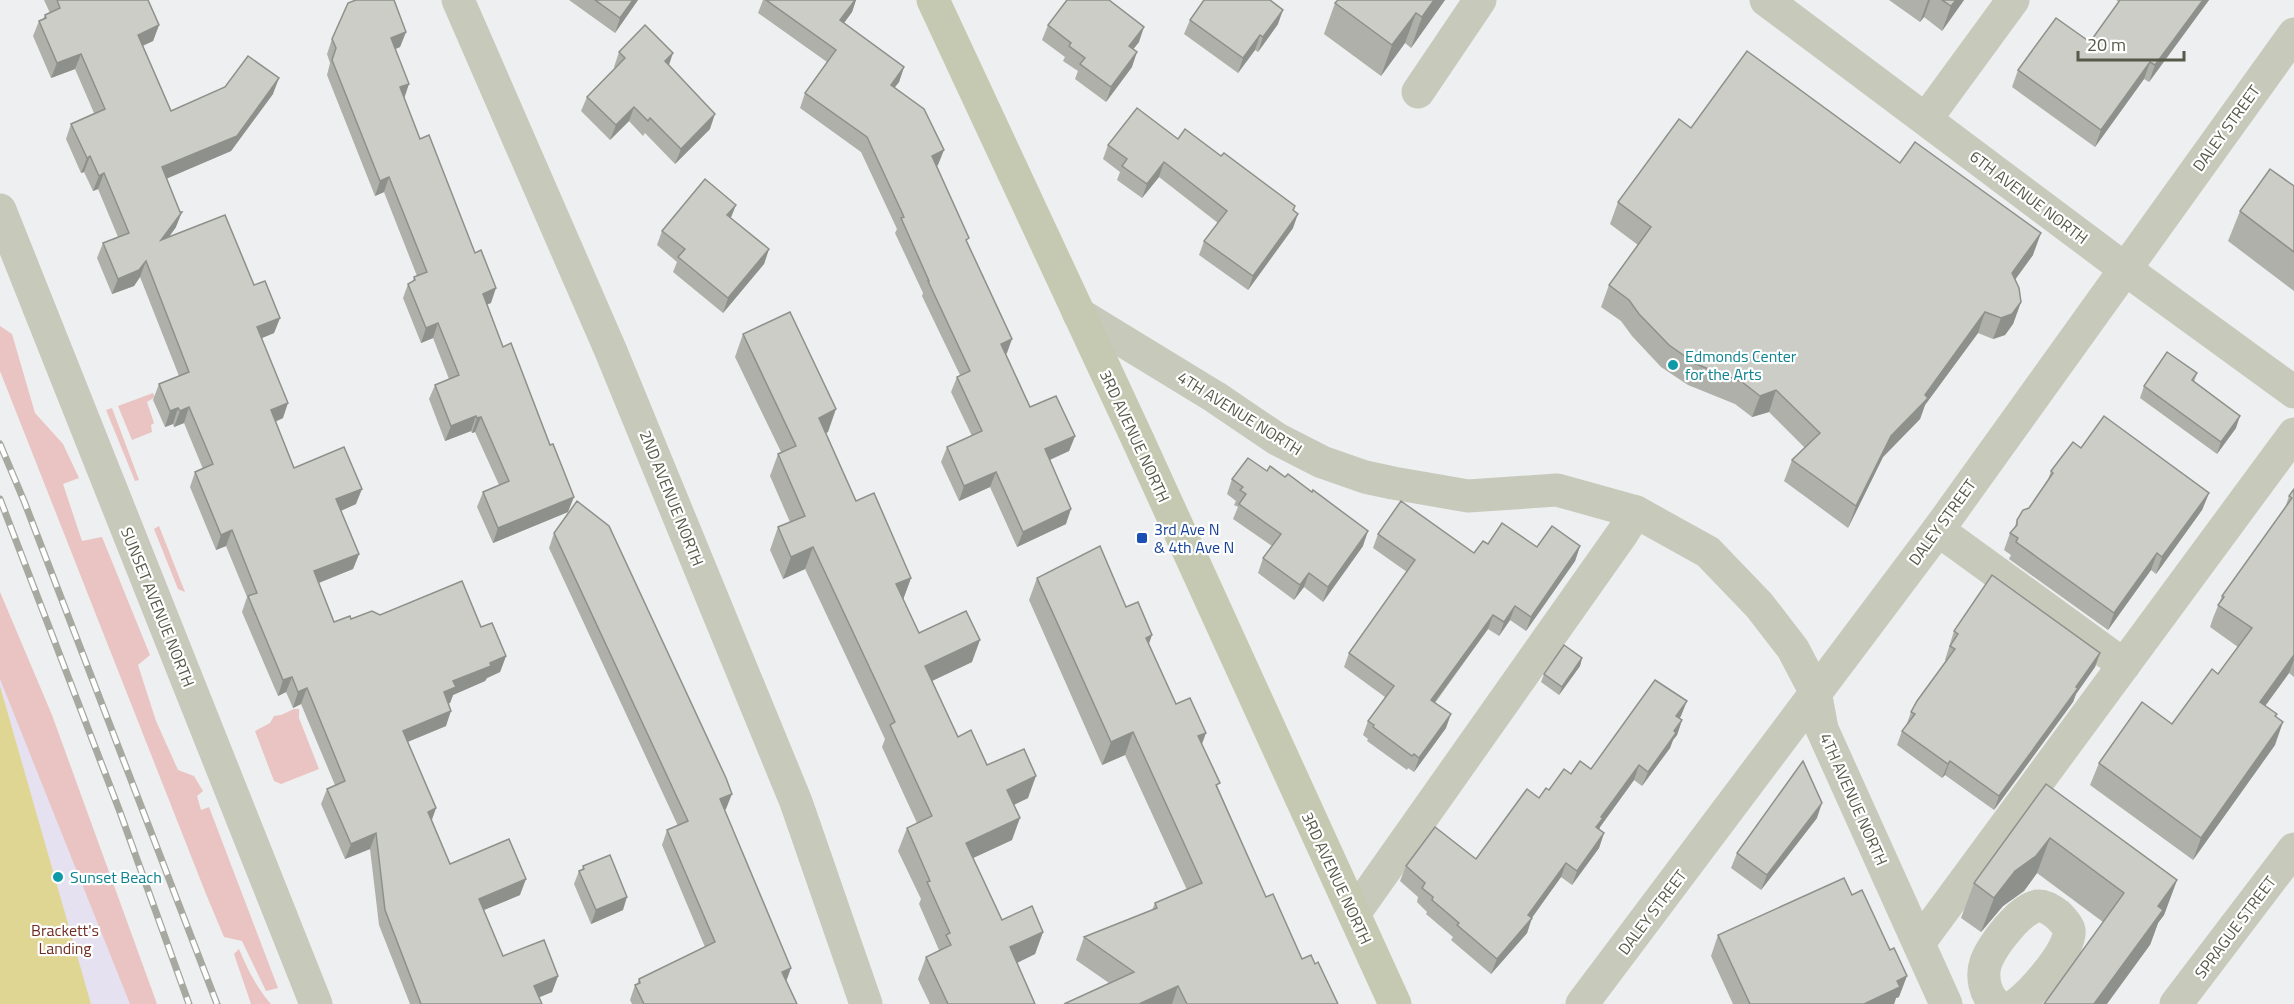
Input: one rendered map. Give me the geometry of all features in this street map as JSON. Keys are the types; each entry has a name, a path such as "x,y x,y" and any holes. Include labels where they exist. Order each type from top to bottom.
{"main road":[{"name":"3RD AVENUE NORTH","path":"933,0 1395,1004"}],"street":[{"name":"2ND AVENUE NORTH","path":"458,0 603,331 796,802 866,1004"},
{"path":"1418,92 1480,0"},
{"name":"6TH AVENUE NORTH","path":"1766,0 2125,269 2294,392"},
{"path":"1926,120 2013,0"},
{"name":"DALEY STREET","path":"1582,1004 1938,530 2294,34"},
{"name":"SUNSET AVENUE NORTH","path":"0,210 316,1004"},
{"name":"4TH AVENUE NORTH","path":"1079,314 1215,397 1276,439 1322,462 1374,479 1468,496 1557,490 1636,512 1708,552 1759,605 1793,649 1815,691 1822,729 1946,1004"},
{"path":"1919,943 2294,434"},
{"path":"1354,914 1636,512"},
{"path":"1938,530 2124,665"},
{"name":"SPRAGUE STREET","path":"2176,1004 2294,849"}],"green space":[{"path":"0,326 12,334 35,413 63,444 79,478 63,484 82,541 102,537 150,655 138,665 156,721 178,770 194,776 203,791 197,796 201,810 209,807 278,988 266,991 242,941 224,937 0,371"},
{"path":"153,393 155,397 147,402 154,423 151,425 152,432 132,440 118,406"},
{"path":"112,408 139,480 135,481 106,410"},
{"path":"159,526 185,592 178,589 154,529"},
{"name":"Brackett's Landing","path":"0,592 52,715 157,1004 0,1004"},
{"path":"299,709 299,718 319,769 281,784 274,781 255,731 270,723 274,716"},
{"path":"239,949 253,978 271,1004 251,1004 234,954"}],"sand":[{"name":"Sunset Beach","path":"0,679 130,1004 74,1004 0,750"}],"shaded area":[{"path":"0,686 91,1004 0,1004"}],"building":[{"path":"57,0 148,0 159,25 138,35 171,111 225,87 248,56 279,78 237,136 162,167 180,212 182,212 161,240 225,215 254,285 265,281 280,318 257,327 288,403 271,410 294,468 344,447 362,489 336,499 359,554 314,571 334,622 350,616 351,619 372,611 380,615 462,581 481,627 492,623 506,656 490,663 491,666 453,681 456,687 444,692 451,711 403,731 436,808 428,812 450,864 509,839 526,879 479,899 503,956 544,940 558,976 534,986 542,1004 421,1004 385,910 376,833 351,844 327,789 345,781 307,688 298,692 292,677 283,680 248,596 257,593 232,530 221,535 195,472 213,464 189,407 180,411 178,408 170,411 159,384 189,372 146,261 139,270 118,279 103,243 129,233 104,173 99,176 90,156 87,158 71,124 105,109 81,54 57,63 39,21 46,18 45,15 60,8"},
{"path":"356,0 394,0 406,32 391,38 409,84 400,87 420,139 429,135 475,253 481,250 496,288 483,294 503,347 511,343 550,445 553,444 574,497 498,528 483,492 509,481 481,417 476,416 451,426 435,385 459,375 438,323 426,328 408,284 415,280 414,277 427,272 389,177 380,181 332,60 336,48 332,39 348,3"},
{"path":"595,0 633,0 620,18"},
{"path":"766,0 855,0 840,20 904,67 891,85 924,109 944,150 932,156 969,238 966,240 1012,339 1001,344 1030,407 1056,396 1075,436 1045,449 1071,509 1023,532 996,472 964,486 947,447 982,431 957,377 970,371 928,281 901,218 904,217 867,137 805,93 836,50"},
{"path":"1067,0 1109,0 1144,27 1129,46 1137,52 1111,87 1080,64 1085,58 1069,46 1071,43 1048,25"},
{"path":"1204,0 1270,0 1283,10 1263,37 1260,35 1243,58 1190,20"},
{"path":"1338,0 1434,0 1422,17 1416,13 1392,45 1335,3"},
{"path":"1942,0 1956,0 1951,6"},
{"path":"2120,0 2203,0 2155,65 2150,62 2101,130 2018,70 2056,18 2090,42"},
{"path":"645,25 673,53 665,61 715,114 681,149 650,118 648,121 634,107 616,125 587,97 625,58 619,52"},
{"path":"1747,51 1900,163 1915,142 2041,233 2012,273 2019,288 2021,302 2012,314 2001,318 1985,312 1925,395 1928,398 1891,436 1856,506 1792,460 1820,433 1776,390 1760,396 1742,382 1696,364 1669,345 1639,314 1629,300 1609,285 1651,227 1618,202 1679,119 1691,128"},
{"path":"1137,108 1178,139 1185,129 1221,156 1224,153 1295,206 1293,210 1298,214 1253,276 1204,241 1227,211 1164,162 1147,184 1122,166 1127,159 1108,145"},
{"path":"2270,169 2294,186 2294,252 2240,211"},
{"path":"705,179 736,205 727,215 769,249 728,298 678,257 685,249 662,231"},
{"path":"790,312 836,409 819,418 856,501 874,493 911,578 896,584 919,633 966,611 980,640 925,666 958,737 971,730 987,765 1024,749 1036,776 1007,790 1020,818 966,843 1002,920 1032,906 1043,932 1010,947 1035,1004 948,1004 926,957 951,945 946,935 950,933 927,882 930,881 907,828 932,816 890,725 895,722 813,547 791,557 778,527 805,516 778,454 796,446 743,334"},
{"path":"2167,352 2197,373 2192,380 2240,416 2221,442 2144,386"},
{"path":"2104,416 2209,493 2162,557 2157,553 2114,613 2016,542 2018,538 2010,533 2017,525 2017,520 2023,510 2029,508 2053,473 2051,471 2073,442 2081,448"},
{"path":"1248,458 1267,471 1270,466 1285,477 1288,474 1368,531 1328,587 1309,573 1300,585 1263,558 1281,534 1239,504 1246,494 1240,490 1243,487 1232,479"},
{"path":"2294,489 2294,655 2260,702 2277,714 2275,716 2283,722 2201,838 2099,763 2142,702 2172,724 2212,669 2218,674 2252,628 2218,605 2224,597 2222,596 2292,498 2289,496"},
{"path":"577,501 609,526 726,778 732,794 720,799 791,968 782,972 797,1004 644,1004 635,985 640,983 639,979 715,942 667,830 688,821 554,533"},
{"path":"1401,501 1474,553 1483,541 1488,544 1502,523 1537,547 1552,526 1580,546 1531,617 1515,606 1504,622 1493,615 1431,700 1451,714 1419,758 1414,754 1412,756 1368,721 1394,686 1349,653 1415,560 1378,534"},
{"path":"1100,546 1126,607 1138,602 1152,635 1146,638 1176,704 1190,698 1206,733 1198,736 1220,783 1216,785 1266,897 1273,894 1302,959 1311,955 1315,964 1318,962 1338,1004 1187,1004 1178,986 1139,1004 1064,1004 1134,972 1084,937 1157,908 1155,903 1202,883 1133,732 1111,742 1037,578"},
{"path":"1992,575 2100,653 2076,687 2078,688 1999,796 1950,761 1948,764 1902,731 1915,714 1911,712 1917,701 1955,649 1950,646 1958,634 1954,631"},
{"path":"1564,645 1582,658 1562,687 1544,674"},
{"path":"1655,680 1687,701 1676,716 1682,720 1674,731 1676,733 1648,772 1639,765 1601,817 1603,818 1596,827 1604,833 1577,871 1566,863 1528,915 1532,918 1497,959 1432,900 1433,897 1422,888 1425,883 1406,866 1435,827 1476,859 1527,789 1539,798 1546,788 1549,790 1564,769 1571,774 1580,761 1591,769"},
{"path":"1803,761 1822,803 1767,875 1737,853"},
{"path":"2046,784 2177,880 2158,906 2163,910 2094,1004 2044,1004 2124,893 2050,838 2036,856 2015,871 1994,898 1974,883"},
{"path":"610,855 627,897 596,910 579,871 584,869 583,866"},
{"path":"1844,878 1852,895 1862,890 1890,950 1894,948 1907,976 1897,981 1900,987 1864,1004 1750,1004 1718,935"}],"railway":[{"path":"0,444 217,1004"},
{"path":"0,499 120,812 189,1004"}],"place":[{"name":"Edmonds Center for the Arts","path":"1673,365"},
{"name":"3rd Ave N & 4th Ave N","path":"1142,538"},
{"name":"Sunset Beach","path":"58,877"}]}
